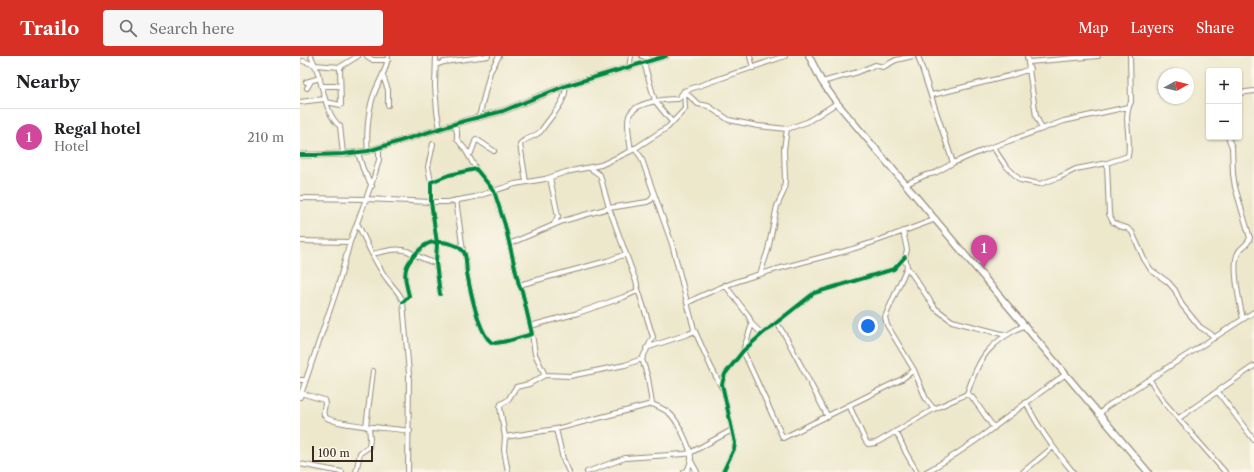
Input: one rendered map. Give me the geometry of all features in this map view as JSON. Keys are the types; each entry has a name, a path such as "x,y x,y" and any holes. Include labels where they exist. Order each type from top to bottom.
{"main road":[{"path":"808,56 822,82 837,103 1148,472"}],"street":[{"path":"311,56 320,78 325,101 336,122 340,126 343,154"},
{"path":"303,61 315,65 340,67 358,56"},
{"path":"367,56 373,60 388,58 388,65 373,97 368,127 368,151"},
{"path":"436,56 436,98 440,129"},
{"path":"436,65 444,62 488,56"},
{"path":"479,117 490,72 499,56"},
{"path":"629,68 631,56"},
{"path":"642,56 647,57 650,61"},
{"path":"300,155 343,154 368,151 518,105 565,86 666,56"},
{"path":"750,56 753,68"},
{"path":"723,472 734,449 734,437 722,389 710,367 694,329 672,244 641,157 633,149 628,122 629,117 634,110 655,101 678,99 684,91 785,56"},
{"path":"822,82 858,72 875,65 883,67 896,60 913,56"},
{"path":"918,56 953,163"},
{"path":"1027,56 1036,116 1042,129"},
{"path":"1029,62 1098,56"},
{"path":"993,147 1005,165 1020,180 1040,184 1060,177 1076,169 1107,163 1128,156 1130,150 1128,107 1130,102 1130,56"},
{"path":"644,63 655,101 672,122"},
{"path":"300,102 325,101 341,105 340,67"},
{"path":"932,95 1009,76 1030,69"},
{"path":"383,76 388,90 388,105"},
{"path":"306,82 320,78"},
{"path":"306,88 312,80"},
{"path":"322,86 340,86"},
{"path":"526,182 520,144 541,131 566,94 565,86"},
{"path":"300,198 432,202 456,200 494,192 515,184 550,178 566,172 601,165 633,149 668,126 685,109 684,91"},
{"path":"684,91 698,104 708,106 729,120 758,126 787,129 807,122 837,103"},
{"path":"1242,93 1254,91"},
{"path":"332,115 337,104"},
{"path":"906,184 935,173 953,163 1042,129 1079,117 1128,107"},
{"path":"454,124 457,132 457,139 476,169 494,192 505,225 519,285 522,291 535,354 545,375"},
{"path":"760,274 768,250 777,206 784,191 784,149 787,129"},
{"path":"466,151 471,153 476,139 494,151"},
{"path":"1229,140 1232,147 1235,187 1250,238 1248,244 1238,253 1236,259 1236,283 1243,319"},
{"path":"433,144 428,167 437,242 436,264 440,294"},
{"path":"379,148 379,160 372,186 350,242 338,286 301,395 324,400 325,417 368,427 410,431"},
{"path":"358,153 363,169 372,186"},
{"path":"1107,163 1109,214 1113,222 1119,226 1127,228 1132,232 1144,259 1151,270 1168,282 1175,290 1182,305 1200,327 1211,334 1214,338"},
{"path":"601,165 600,175 609,208 653,336 661,343"},
{"path":"590,168 600,175"},
{"path":"431,182 449,175 476,169"},
{"path":"550,178 558,216 563,221"},
{"path":"509,244 563,221 609,208 647,202 651,200 654,194"},
{"path":"456,200 467,273 479,321 487,338 496,344 532,334"},
{"path":"554,225 558,216"},
{"path":"687,303 725,285 848,250 936,219"},
{"path":"358,223 372,254 387,280 399,292 403,302 409,374 410,431 408,472"},
{"path":"722,389 725,374 743,351 814,293 894,269 905,257 907,250 902,231"},
{"path":"300,241 350,242"},
{"path":"403,302 409,296 405,274 407,266 414,255 426,245 437,242 452,244 463,252"},
{"path":"372,254 392,250 405,250 426,261 436,264"},
{"path":"519,285 607,262 626,254"},
{"path":"905,257 907,267 935,308 952,321 1006,335"},
{"path":"907,267 885,318 887,325 914,370 926,399 934,409"},
{"path":"725,285 748,315 752,324 762,334"},
{"path":"530,326 562,318 598,306 635,293 638,289"},
{"path":"1099,415 1106,408 1254,312"},
{"path":"777,323 828,417"},
{"path":"752,324 743,351 784,438 902,379 914,370"},
{"path":"850,405 865,440 868,444 876,443 934,409 967,394 972,379 985,354 996,342 1025,325"},
{"path":"646,348 688,334 693,332 694,329"},
{"path":"652,404 648,378 642,359 653,336"},
{"path":"508,472 504,450 505,437 500,407 501,404 508,400 516,387 529,384 545,375 570,376 625,365 642,359"},
{"path":"1179,418 1254,366"},
{"path":"356,472 360,453 369,447 370,438 368,427 374,371"},
{"path":"926,472 994,428 1026,402 1066,374"},
{"path":"300,380 306,380"},
{"path":"1150,380 1164,402 1225,472"},
{"path":"1218,392 1254,440"},
{"path":"967,394 972,397 994,428"},
{"path":"1026,402 1036,423 1073,472"},
{"path":"505,437 556,429 652,404 669,412 684,437 690,453 687,471 684,472"},
{"path":"556,429 563,459 569,472"},
{"path":"587,472 625,458 690,453 732,430"},
{"path":"896,431 917,472"},
{"path":"1023,472 1053,447"},
{"path":"690,460 697,472"},
{"path":"300,464 342,472"}],"cycle path":[{"path":"300,155 343,154 368,151 464,121 503,111 565,86 666,56"},
{"path":"403,302 409,296 405,273 410,260 427,244 436,242 441,242 452,244 461,249 466,257 468,280 472,299 478,320 486,337 491,342 498,343 532,334 505,225 494,191 476,169 449,175 431,182 431,202 437,243 436,263 440,294"},
{"path":"723,472 734,449 735,443 722,384 725,374 743,351 814,293 894,269 905,257"}],"place":[{"name":"Regal hotel","path":"984,268"}]}
